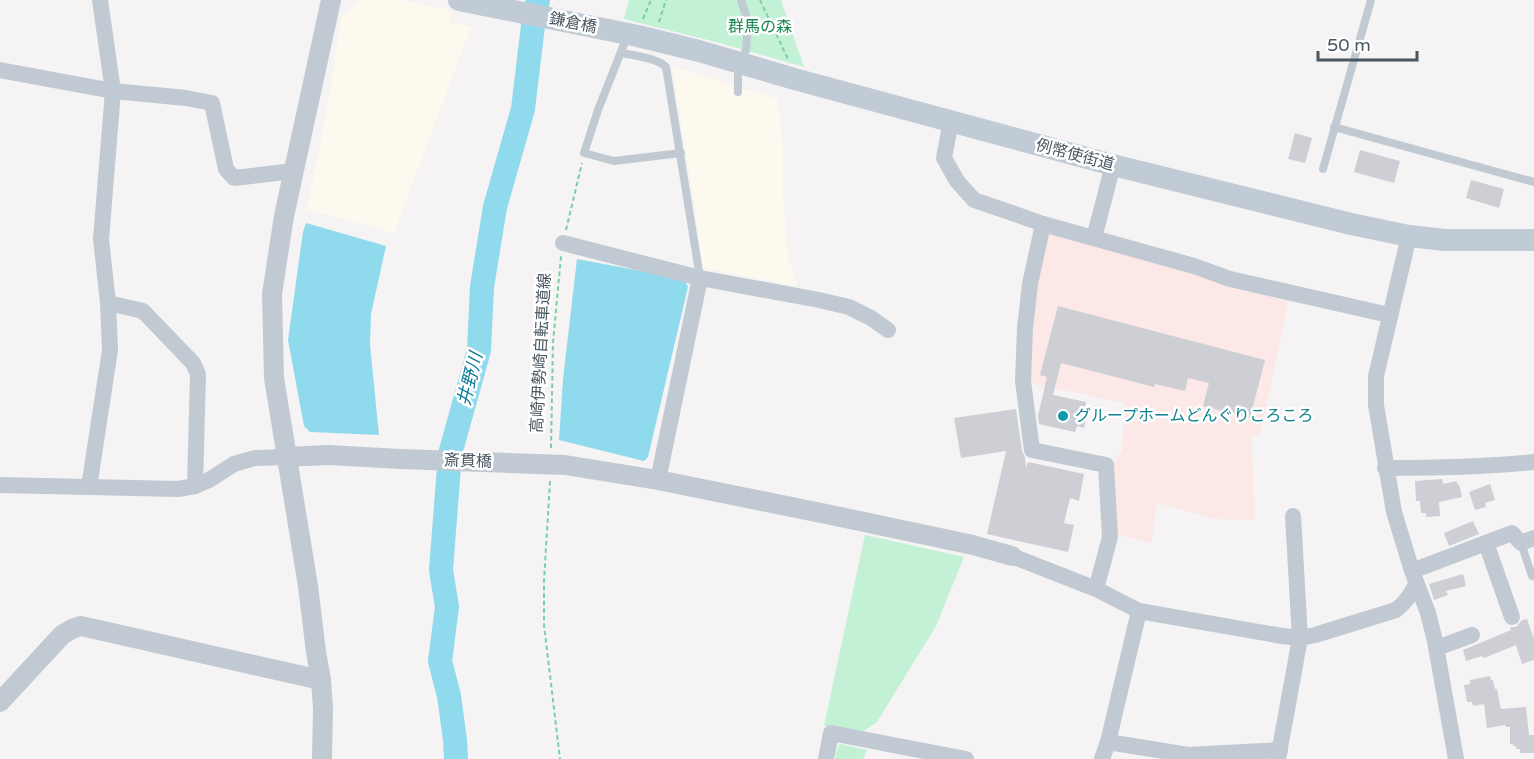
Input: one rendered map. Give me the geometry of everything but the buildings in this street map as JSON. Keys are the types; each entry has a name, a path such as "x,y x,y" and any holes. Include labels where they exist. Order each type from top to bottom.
{"main road":[{"name":"鎌倉橋","path":"459,0 627,38"},
{"name":"例幣使街道","path":"627,38 699,51 1113,165 1351,224 1408,236 1445,240 1534,240"}],"street":[{"path":"89,487 110,350 102,239 113,91 100,0"},
{"path":"322,759 321,680 308,586 273,378 272,294 284,216 331,0"},
{"path":"0,70 113,91 186,98 212,103 226,169 234,178 294,171"},
{"path":"951,121 944,158 957,181 975,200 1043,224 1194,266 1230,279 1389,315"},
{"path":"1094,238 1113,165"},
{"path":"1043,224 1030,284 1025,328 1023,381 1032,450 1106,465 1110,537 1095,589"},
{"path":"1408,236 1376,376 1376,405 1394,512 1414,578 1428,613 1437,648 1456,759"},
{"path":"562,247 700,278 849,307 888,330"},
{"path":"658,480 700,278"},
{"path":"108,303 143,311 193,363 198,374 195,486"},
{"name":"斎貫橋","path":"286,457 328,455 401,459 543,460 658,480 973,544 1012,556"},
{"path":"0,485 178,489 195,486 209,480 234,464 255,458 286,457"},
{"path":"1386,468 1533,465"},
{"path":"1108,742 1188,755 1279,754 1300,638 1293,516"},
{"path":"1414,578 1512,533 1528,540"},
{"path":"1486,543 1512,617"},
{"path":"1012,556 1095,589 1139,611 1259,633 1300,638 1395,610 1412,594 1414,578"},
{"path":"1102,759 1139,611"},
{"path":"0,702 62,635 81,626 321,680"},
{"path":"1437,648 1472,635"},
{"path":"826,759 831,733 966,759"}],"lane":[{"path":"738,92 738,72 746,50 747,38 747,19 741,0"},
{"path":"1323,169 1371,0"},
{"path":"681,153 624,160 584,153 598,110 627,38 666,67 681,153 700,278"},
{"path":"1334,127 1534,182"},
{"path":"1528,540 1532,576"}],"path":[{"path":"627,38 651,0"},
{"path":"660,21 666,0"},
{"path":"760,0 798,80"},
{"name":"高崎伊勢崎自転車道線","path":"543,460 562,247 584,153"},
{"path":"551,477 544,581 544,625 560,759"}],"shaded area":[{"path":"362,0 400,0 451,10 450,22 471,27 394,233 306,209 332,80 341,16"},
{"path":"672,66 778,99 788,258 798,286 703,268"},
{"path":"1048,231 1289,299 1260,435 1251,435 1255,520 1216,519 1157,503 1151,543 1114,534 1112,466 1122,450 1124,403 1025,382 1024,357"}],"green space":[{"name":"群馬の森","path":"629,0 781,0 804,67 624,19"},
{"path":"865,535 964,557 936,626 877,722 862,732 824,726"},
{"path":"840,744 867,750 863,759 835,759"}],"water":[{"path":"306,223 386,246 371,314 370,345 379,435 310,432 304,426 288,340"},
{"path":"577,259 684,279 688,287 648,457 644,461 559,440 563,379"}],"waterway":[{"name":"井野川","path":"456,759 449,696 440,661 447,607 441,570 450,454 479,350 482,287 495,207 523,109 538,0"},
{"path":"447,759 455,740"}],"place":[{"name":"グループホームどんぐりころころ","path":"1063,416"}]}
